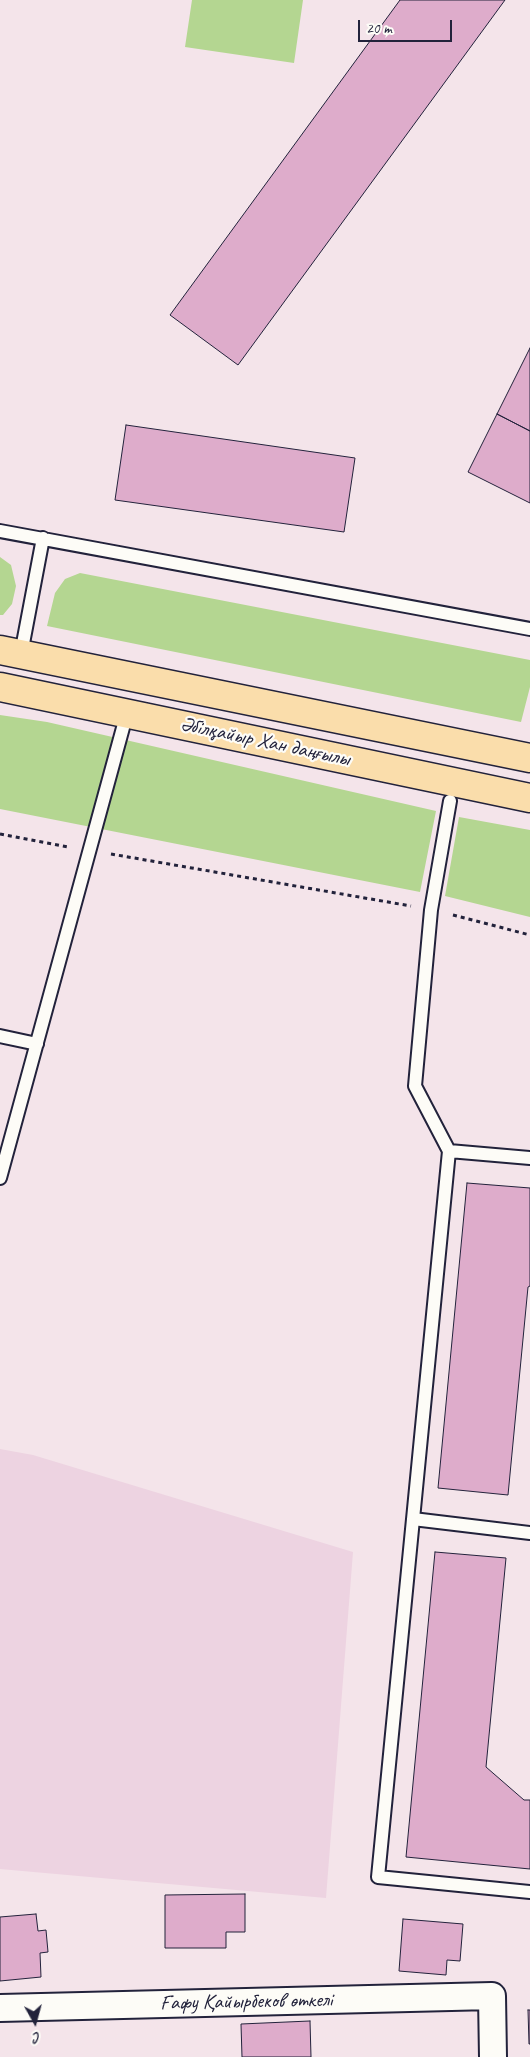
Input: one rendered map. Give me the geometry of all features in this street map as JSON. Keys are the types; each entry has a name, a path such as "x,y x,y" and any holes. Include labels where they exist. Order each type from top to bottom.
{"main road":[{"name":"Әбілқайыр Хан даңғылы","path":"11,652 530,758"},
{"name":"Әбілқайыр Хан даңғылы","path":"0,687 530,798"}],"street":[{"name":"Ғафу Қайырбеков өткелі","path":"0,2008 492,1996 493,2057"}],"lane":[{"path":"0,530 530,629"},
{"path":"11,652 43,538"},
{"path":"0,1178 127,713"},
{"path":"450,801 430,910 415,1086 449,1150 378,1877 530,1892"},
{"path":"0,1036 37,1044"},
{"path":"449,1150 530,1158"},
{"path":"413,1519 530,1533"}],"path":[{"path":"0,834 430,910 530,936"}],"shaded area":[{"path":"0,1449 33,1455 353,1552 326,1898 0,1869"}],"green space":[{"path":"192,0 303,0 294,63 185,47"},
{"path":"0,557 11,565 16,586 12,604 3,615 0,615"},
{"path":"80,573 530,660 530,687 521,722 47,626 55,593 65,579"},
{"path":"0,715 47,722 436,811 420,892 0,809"},
{"path":"459,817 530,830 530,917 445,896"}],"building":[{"path":"400,0 505,0 238,365 170,315"},
{"path":"530,348 530,431 497,414"},
{"path":"497,414 530,431 530,503 468,472"},
{"path":"126,425 355,458 344,532 115,500"},
{"path":"467,1183 530,1188 530,1286 528,1287 508,1495 438,1488"},
{"path":"435,1552 506,1558 486,1767 524,1800 530,1800 530,1869 406,1857"},
{"path":"245,1894 245,1932 226,1932 226,1948 165,1948 165,1895"},
{"path":"36,1914 38,1931 46,1930 48,1952 40,1953 41,1977 0,1981 0,1917"},
{"path":"403,1919 463,1924 460,1961 447,1960 446,1975 399,1971"},
{"path":"528,2010 530,2010 530,2044 529,2044"},
{"path":"310,2021 311,2057 242,2057 241,2024"}]}
